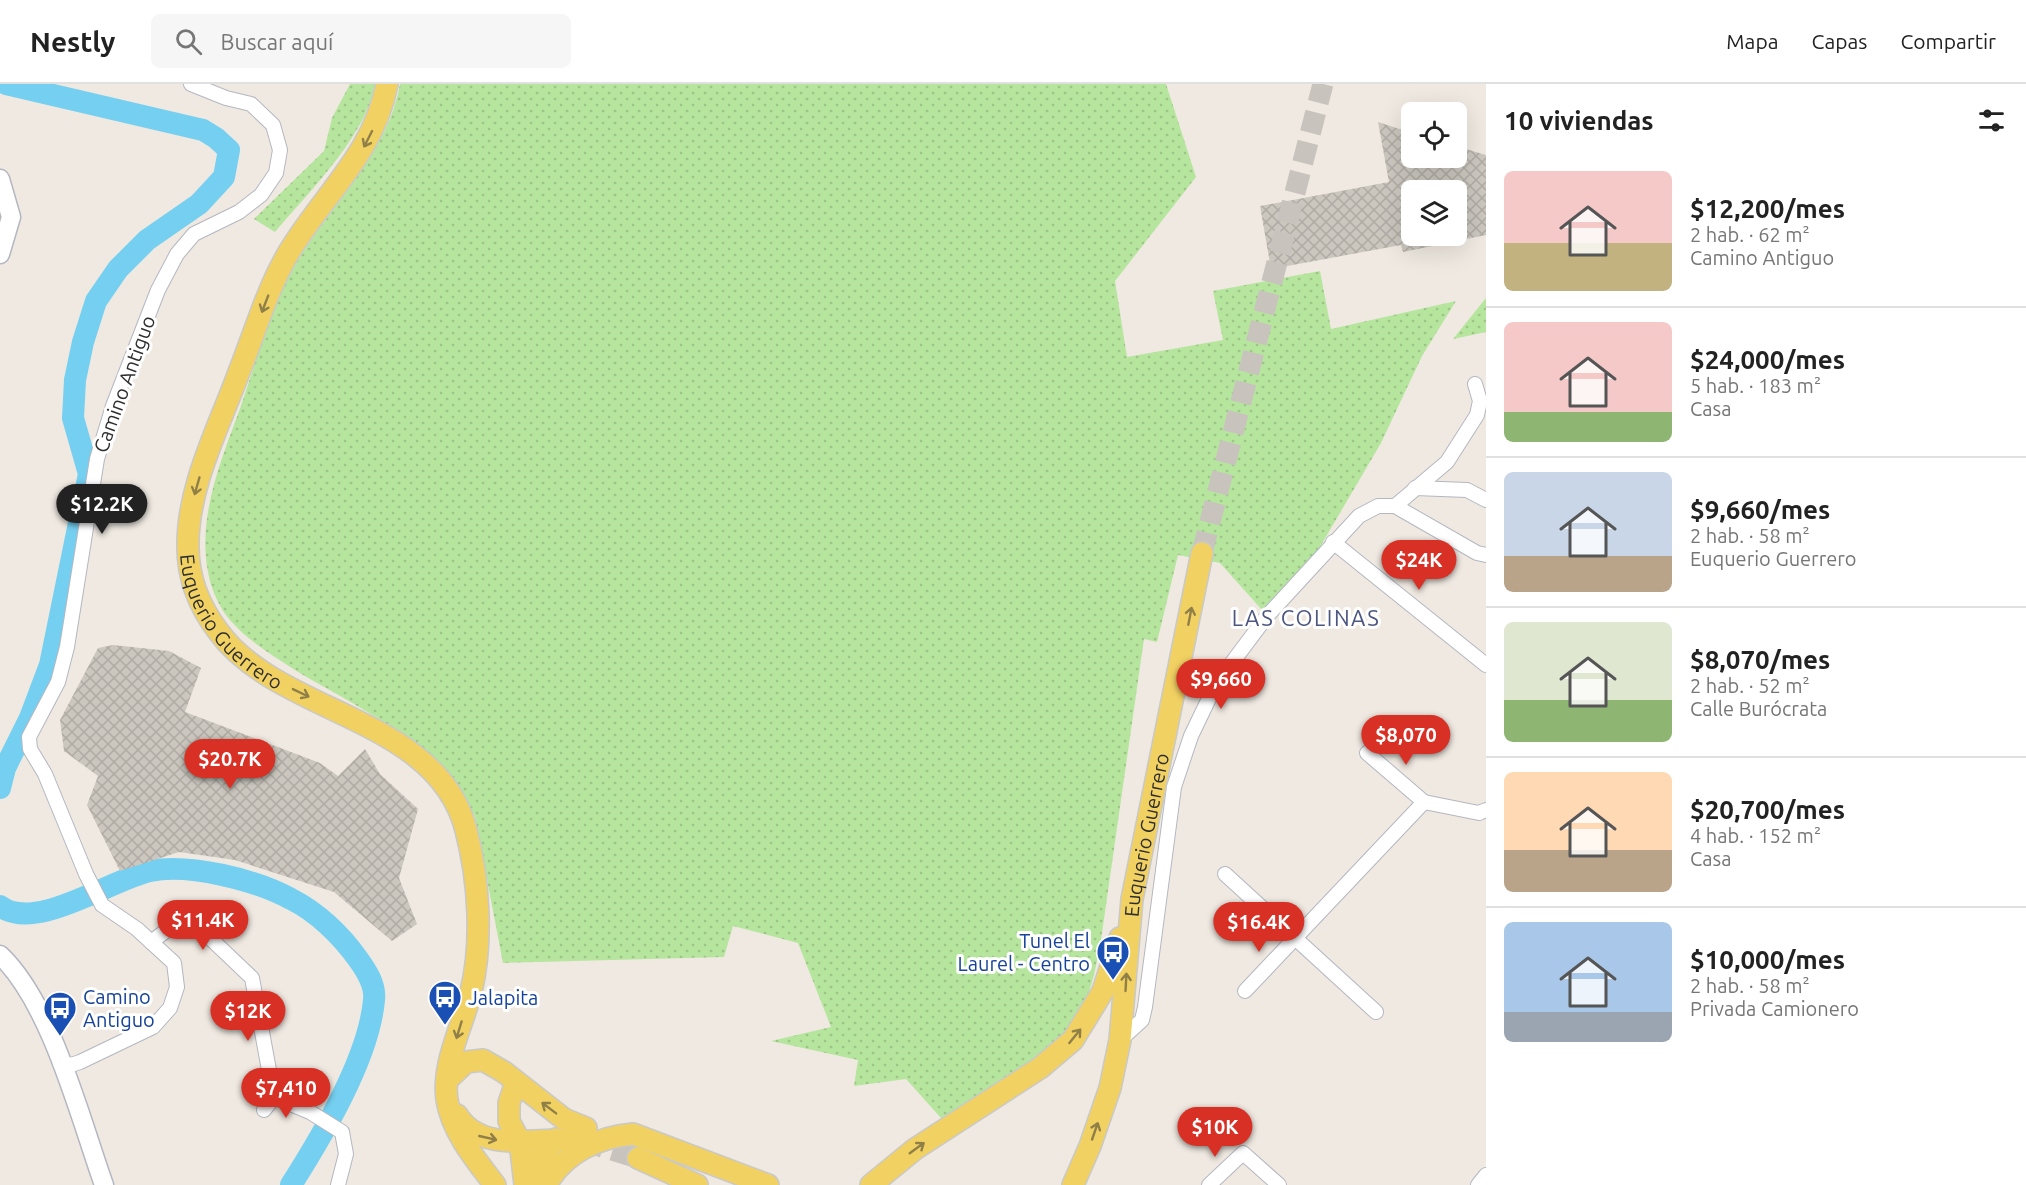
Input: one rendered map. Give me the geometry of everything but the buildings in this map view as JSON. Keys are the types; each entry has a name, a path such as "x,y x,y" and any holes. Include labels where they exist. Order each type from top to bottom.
{"main road":[{"name":"Euquerio Guerrero","path":"387,84 383,106 368,141 288,253 272,286 197,485 189,520 188,546 190,576 201,605 235,653 262,673 379,731 432,772 450,794 465,826 472,860 478,931 471,992 451,1054 447,1089"},
{"path":"0,179 7,196 11,217 0,254"},
{"name":"Euquerio Guerrero","path":"1073,1185 1090,1146 1110,1088 1120,1040 1132,899 1203,552"},
{"path":"871,1185 915,1149 1040,1068 1073,1040 1103,991 1132,899"},
{"path":"0,955 18,972 27,987 60,1063 104,1185"},
{"path":"476,1060 493,1064 583,1134 520,1142 481,1137 470,1130 447,1089 466,1062 476,1060"},
{"path":"516,1082 508,1103 509,1121 520,1142 526,1185"},
{"path":"447,1089 460,1135 495,1185"},
{"path":"546,1185 563,1162 577,1152 612,1136 633,1134 768,1185"},
{"path":"526,1185 537,1163 556,1139"},
{"path":"697,1185 639,1152 735,1185"}],"street":[{"name":"Camino Antiguo","path":"60,1063 71,1065 80,1062 153,1027 170,1008 177,987 174,963 102,904 86,874 45,774 30,749 29,736 58,682 71,628 97,459 113,406 158,290 177,254 194,234 239,212 261,195 276,173 280,150 273,124 251,104 226,98 191,84"},
{"path":"1395,506 1447,462 1478,415 1480,401 1475,384"},
{"path":"1415,488 1467,490 1486,501"},
{"path":"1120,1040 1142,1020 1174,787 1191,736 1216,684 1267,616 1359,516 1378,506 1395,506 1477,553 1486,555"},
{"path":"1333,542 1486,665"},
{"path":"1367,753 1424,802 1479,813 1486,810"},
{"path":"1245,991 1424,802"},
{"path":"1225,874 1376,1012"},
{"path":"151,942 182,919 190,919 252,978 274,1097 264,1110"},
{"path":"274,1097 310,1112 342,1132 346,1154 338,1185"},
{"path":"1209,1185 1243,1153 1279,1185"},
{"path":"1478,1185 1486,1175"}],"green space":[{"path":"350,84 375,84 361,123 349,143 275,232 254,219 324,151 332,118"},
{"path":"400,84 1166,84 1196,177 1115,281 1127,357 1223,340 1213,291 1320,271 1331,329 1456,301 1422,356 1381,443 1317,552 1263,611 1220,563 1178,555 1157,642 1144,639 1100,947 1093,978 1087,996 1061,1037 1044,1054 1005,1082 941,1118 906,1079 854,1086 858,1060 771,1041 831,1027 798,943 733,926 724,957 503,963 475,817 460,791 442,768 397,731 261,647 230,620 222,608 210,582 205,540 211,498 222,457 285,283 308,245 370,157 393,110"},
{"path":"1486,298 1486,332 1453,339"}],"waterway":[{"path":"0,788 5,768 30,718 50,665 89,474 73,418 75,380 83,342 96,301 118,269 147,240 199,204 224,177 229,150 203,130 6,84"},
{"path":"0,906 15,913 33,913 53,909 150,871 184,869 203,871 260,885 301,904 328,925 344,941 364,968 372,983 374,1000 370,1023 354,1071 330,1120 291,1185"}],"tunnel":[{"path":"1202,553 1323,84"},
{"path":"583,1141 638,1158"}],"place":[{"name":"Tunel El Laurel - Centro","path":"1113,981"},
{"name":"Jalapita","path":"445,1026"},
{"name":"Camino Antiguo","path":"60,1037"}],"district":[{"name":"LAS COLINAS","path":"1306,617"}]}
